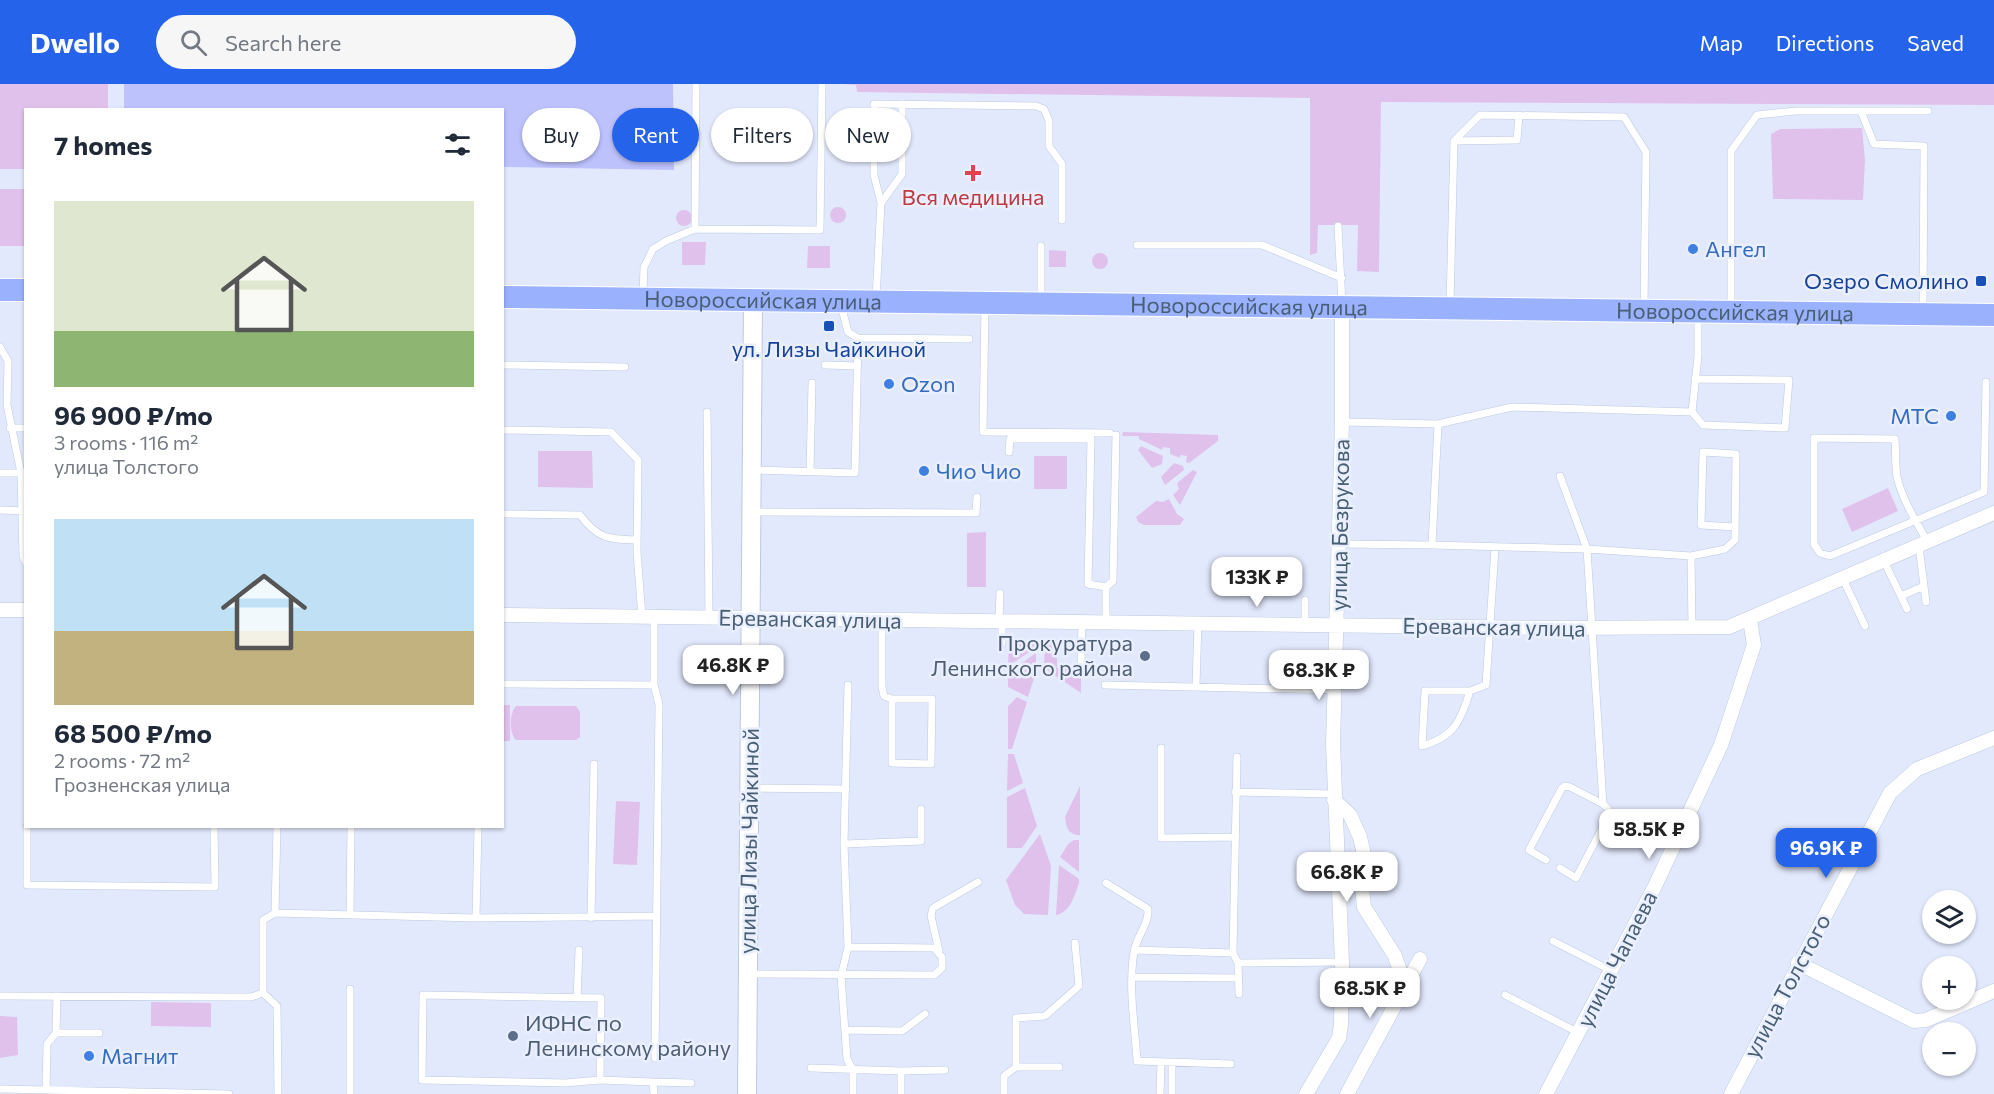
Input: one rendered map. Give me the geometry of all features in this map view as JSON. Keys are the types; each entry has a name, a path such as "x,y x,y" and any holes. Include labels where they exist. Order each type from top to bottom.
{"main road":[{"path":"0,290 24,290"},
{"name":"Новороссийская улица","path":"504,297 1994,315"}],"street":[{"name":"улица Лизы Чайкиной","path":"747,1094 753,300"},
{"name":"улица Безрукова","path":"1306,1094 1339,1038 1342,962 1334,797 1342,422 1342,307"},
{"name":"Ереванская улица","path":"504,615 1591,628 1729,627 1750,620 1994,513"},
{"path":"0,610 24,610"},
{"name":"улица Чапаева","path":"1546,1094 1654,886 1721,745 1754,645 1750,620"},
{"name":"улица Толстого","path":"1731,1094 1798,963 1890,793 1917,769 1994,738"},
{"path":"1334,797 1350,815 1360,837 1363,850 1364,907 1395,956 1405,986"},
{"path":"1347,1094 1420,959"},
{"path":"1798,963 1914,1021 1926,1020 1994,991"}],"lane":[{"path":"695,229 696,84"},
{"path":"642,298 644,267 653,249 695,229 820,230 822,84"},
{"path":"876,301 881,203 874,175 874,104 1036,106 1044,109 1049,121 1048,146 1062,164 1062,220"},
{"path":"881,203 902,174 902,104"},
{"path":"1731,311 1731,151 1757,115 1796,111 1928,111"},
{"path":"1861,111 1874,144 1924,146 1923,314"},
{"path":"1450,308 1454,141 1479,115 1519,115 1624,117 1646,152 1644,310"},
{"path":"1454,141 1517,140 1519,115"},
{"path":"1338,226 1342,307"},
{"path":"1137,245 1262,245 1342,278"},
{"path":"1041,246 1041,303"},
{"path":"839,301 848,332 858,338 969,339"},
{"path":"985,302 983,432 1113,434 1113,581 1106,587 1106,622"},
{"path":"1695,379 1789,380 1785,428 1703,425 1692,412 1698,311"},
{"path":"751,470 855,473 858,338"},
{"path":"0,347 8,361 7,405 21,473 24,558"},
{"path":"504,365 624,367"},
{"path":"825,366 857,366"},
{"path":"1926,602 1924,544 1916,519 1898,478 1895,439 1814,438 1814,544 1820,553 1830,556 1916,519 1984,492 1986,382"},
{"path":"810,472 812,383"},
{"path":"1342,422 1438,424 1512,407 1692,412"},
{"path":"707,412 709,617"},
{"path":"1432,545 1438,424"},
{"path":"10,428 24,428"},
{"path":"504,430 611,432 638,460 637,540 648,617 654,685 659,704 654,1058"},
{"path":"1009,452 1010,439 1091,439 1088,584 1106,587"},
{"path":"1339,544 1587,549 1691,556 1725,549 1735,540 1736,453 1703,452 1701,525 1735,527"},
{"path":"0,473 21,473"},
{"path":"1560,476 1587,549 1603,804"},
{"path":"750,512 976,513 976,497"},
{"path":"0,510 24,511"},
{"path":"504,514 580,515 591,531 608,539 637,540"},
{"path":"1470,692 1461,719 1440,741 1422,746 1425,691 1470,692 1486,685 1495,548"},
{"path":"1691,556 1692,628"},
{"path":"1884,561 1907,609"},
{"path":"1843,579 1865,626"},
{"path":"1901,596 1924,586"},
{"path":"1000,593 1002,643"},
{"path":"1305,600 1305,625"},
{"path":"882,620 884,696 892,699 932,699 931,764 892,763 892,699"},
{"path":"1081,666 1082,622"},
{"path":"1196,686 1198,623"},
{"path":"504,684 654,685"},
{"path":"848,685 844,844 848,947 841,976 847,1059 853,1070 853,1094"},
{"path":"1105,685 1335,690"},
{"path":"1161,748 1161,838 1236,837"},
{"path":"1237,757 1233,953 1238,963 1239,994"},
{"path":"591,918 594,764"},
{"path":"1546,860 1529,850 1562,788 1570,787 1603,804 1608,809 1609,815 1576,878 1560,868"},
{"path":"750,788 846,789"},
{"path":"1235,792 1334,797"},
{"path":"844,844 921,841 921,809"},
{"path":"27,828 27,885 215,887 214,828"},
{"path":"275,913 277,828"},
{"path":"350,915 351,828"},
{"path":"477,918 478,828"},
{"path":"748,974 841,976 934,975 940,973 942,957 931,916 933,908 978,882"},
{"path":"1106,883 1148,909 1149,919 1134,950 1132,976 1137,1061 1231,1064"},
{"path":"278,1094 277,1006 263,993 263,920 275,913 477,918 656,916"},
{"path":"1553,941 1610,970"},
{"path":"1016,1067 1016,1018 1046,1016 1079,986 1075,943"},
{"path":"848,947 934,948 939,951"},
{"path":"577,998 579,950"},
{"path":"1134,950 1233,953"},
{"path":"1238,963 1342,962"},
{"path":"1132,976 1238,978"},
{"path":"350,988 350,1094"},
{"path":"0,996 251,997 263,993"},
{"path":"600,1080 601,998 423,995 422,1080 565,1083 600,1080 691,1083"},
{"path":"1505,995 1579,1033"},
{"path":"46,1090 47,1044 56,1033 57,996"},
{"path":"845,1030 902,1030 925,1014"},
{"path":"56,1033 99,1033"},
{"path":"1160,1094 1161,1062"},
{"path":"1172,1062 1172,1094"},
{"path":"1004,1094 1004,1076 1016,1067 1059,1067"},
{"path":"812,1068 945,1070"},
{"path":"901,1071 901,1094"},
{"path":"652,1082 654,1094"},
{"path":"0,1089 229,1094"}],"shaded area":[{"path":"0,84 108,84 108,108 24,108 24,169 0,169"},
{"path":"844,84 1994,84 1994,105 1381,102 1379,272 1357,271 1358,225 1318,225 1317,253 1310,255 1310,98 857,92 856,85"},
{"path":"1862,128 1865,160 1863,200 1773,199 1771,134 1780,129"},
{"path":"0,189 24,189 24,246 0,246"},
{"path":"838,207 846,215 838,223 830,215"},
{"path":"684,210 692,218 684,226 676,218"},
{"path":"682,242 706,242 705,265 682,265"},
{"path":"808,246 830,246 830,268 807,268"},
{"path":"1049,250 1066,251 1066,267 1049,267"},
{"path":"1100,253 1106,255 1108,261 1106,267 1100,269 1094,267 1092,261 1094,255"},
{"path":"1123,432 1218,435 1218,441 1189,463 1186,462 1187,456 1180,455 1180,458 1170,454 1170,448 1163,447 1162,450 1139,439 1139,436 1122,436"},
{"path":"1141,446 1163,456 1162,464 1152,468 1138,450"},
{"path":"538,451 592,451 593,488 538,487"},
{"path":"1034,456 1067,456 1067,489 1034,489"},
{"path":"1174,463 1183,466 1184,470 1165,485 1161,477"},
{"path":"1193,470 1197,472 1180,505 1173,495 1179,489 1177,483"},
{"path":"1888,488 1898,511 1852,532 1842,509"},
{"path":"1169,499 1177,514 1184,519 1180,525 1144,525 1138,522 1136,517 1156,501 1163,502"},
{"path":"986,532 986,587 967,587 967,533"},
{"path":"1009,644 1036,644 1037,647 1008,666"},
{"path":"1045,644 1057,645 1057,668 1081,668 1081,693 1044,668"},
{"path":"1036,653 1036,672 1028,697 1008,687 1008,673"},
{"path":"1017,697 1027,702 1012,749 1008,749 1008,706"},
{"path":"504,705 510,705 510,741 504,741"},
{"path":"516,706 576,706 580,712 580,737 576,740 516,740 512,733 511,723"},
{"path":"1008,754 1014,754 1023,783 1007,791"},
{"path":"1080,786 1080,835 1068,830 1065,817"},
{"path":"1025,788 1037,826 1022,848 1007,848 1007,797"},
{"path":"616,801 640,802 637,865 613,864"},
{"path":"1040,834 1051,866 1048,915 1024,914 1015,905 1006,880"},
{"path":"1079,840 1079,872 1060,857 1068,844"},
{"path":"1059,865 1079,879 1079,883 1068,907 1061,914 1056,915"},
{"path":"151,1002 211,1003 211,1027 151,1026"},
{"path":"0,1016 17,1017 18,1055 0,1058"}],"sand":[{"path":"124,84 673,84 673,108 612,108 612,162 674,162 674,170 504,167 504,108 124,108"}],"place":[{"name":"Вся медицина","path":"973,173"},
{"name":"Ангел","path":"1693,249"},
{"name":"Озеро Смолино","path":"1981,281"},
{"name":"ул. Лизы Чайкиной","path":"829,326"},
{"name":"Ozon","path":"889,384"},
{"name":"МТС","path":"1951,416"},
{"name":"Чио Чио","path":"924,471"},
{"name":"Прокуратура Ленинского района","path":"1145,656"},
{"name":"ИФНС по Ленинскому району","path":"513,1036"},
{"name":"Магнит","path":"89,1056"}]}
